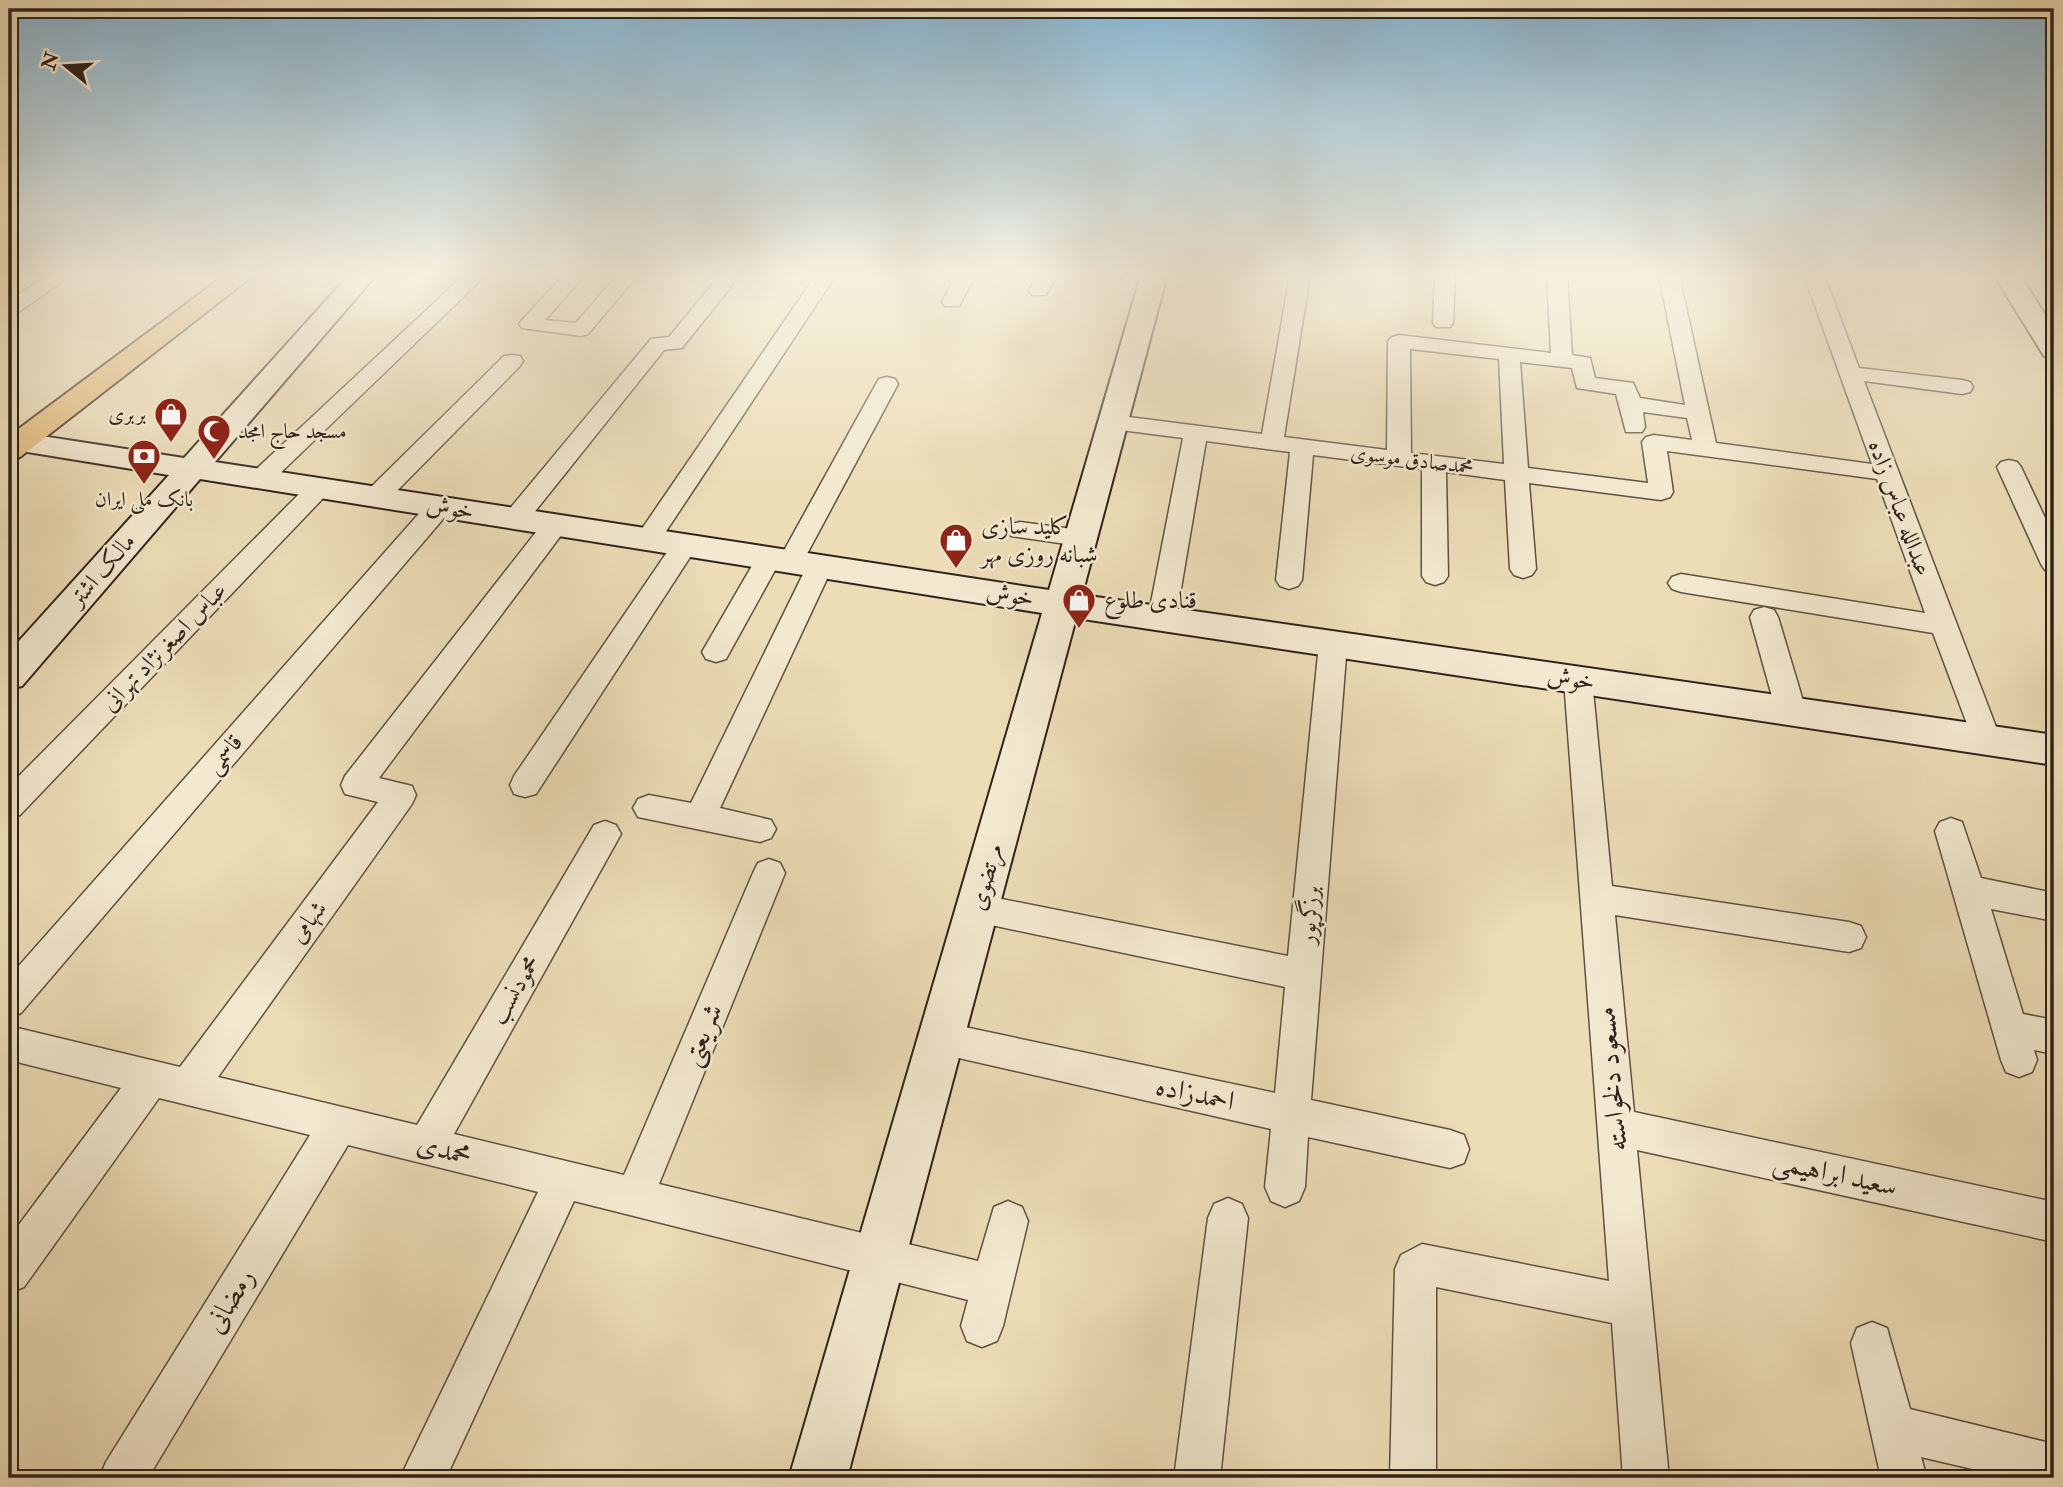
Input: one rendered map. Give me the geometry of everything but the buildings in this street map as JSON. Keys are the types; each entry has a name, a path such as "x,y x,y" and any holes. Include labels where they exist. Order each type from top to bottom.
{"main road":[{"path":"12,439 130,344"},
{"path":"12,439 144,344"},
{"name":"مالک اشتر","path":"9,676 302,344"},
{"name":"مرتضوی","path":"818,1478 1113,422 1131,344"},
{"name":"خوش","path":"12,439 1062,604 2054,750"}],"street":[{"path":"261,478 403,344"},
{"path":"516,518 657,344"},
{"path":"648,539 779,344"},
{"path":"1272,442 1288,344"},
{"path":"1399,344 1399,458"},
{"path":"1428,344 1582,363 1585,383 1625,388 1631,404 1634,427"},
{"path":"1561,344 1562,360"},
{"path":"1683,344 1705,449 1887,473"},
{"name":"عبدالله عباس زاده","path":"1839,344 1986,740"},
{"path":"1509,354 1523,569"},
{"path":"645,359 676,362"},
{"path":"377,496 512,361"},
{"path":"1850,373 1962,387"},
{"path":"700,817 794,562 887,384"},
{"path":"1631,404 1697,413"},
{"name":"محمدصادق موسوی","path":"1113,422 1661,492 1654,442 1705,449"},
{"path":"1162,618 1196,432"},
{"path":"1290,579 1302,446"},
{"path":"1434,463 1435,576"},
{"path":"2009,467 2054,564"},
{"name":"عباس اصغرنژاد تهرانی","path":"9,806 320,487"},
{"name":"قاسمی","path":"9,1002 440,506"},
{"path":"2027,509 2054,513"},
{"name":"شهامی","path":"188,1087 401,795 356,785 556,524"},
{"path":"1020,530 1080,538"},
{"path":"525,785 685,545"},
{"path":"716,652 794,562"},
{"path":"1681,583 1943,625"},
{"path":"1764,617 1791,711"},
{"name":"برزگرپور","path":"1285,1187 1333,644"},
{"name":"مسعود دلخواسته","path":"1578,680 1646,1478"},
{"path":"649,808 760,829"},
{"path":"1951,831 2015,1044 2054,1037"},
{"name":"محمودنسب","path":"426,1146 605,834"},
{"name":"شریعتی","path":"634,1197 769,873"},
{"path":"1969,890 2054,907"},
{"path":"1596,898 1849,937"},
{"path":"977,908 1304,975"},
{"name":"احمدزاده","path":"941,1039 1450,1149"},
{"name":"محمدی","path":"9,1043 992,1285"},
{"path":"9,1272 151,1078"},
{"name":"رمضانی","path":"122,1478 339,1124"},
{"name":"سعید ابراهیمی","path":"1616,1127 2054,1222"},
{"path":"423,1478 564,1180"},
{"path":"1197,1478 1228,1218"},
{"path":"982,1326 1008,1221"},
{"path":"1413,1478 1419,1266 1631,1306"},
{"path":"1872,1343 1904,1478"},
{"path":"1891,1427 2054,1466"}],"place":[{"name":"بربری","path":"171,444"},
{"name":"مسجد حاج امجد","path":"214,461"},
{"name":"بانک ملی ایران","path":"144,486"},
{"name":"کلید سازی شبانه روزی مهر","path":"956,570"},
{"name":"قنادی طلوع","path":"1079,630"}]}
